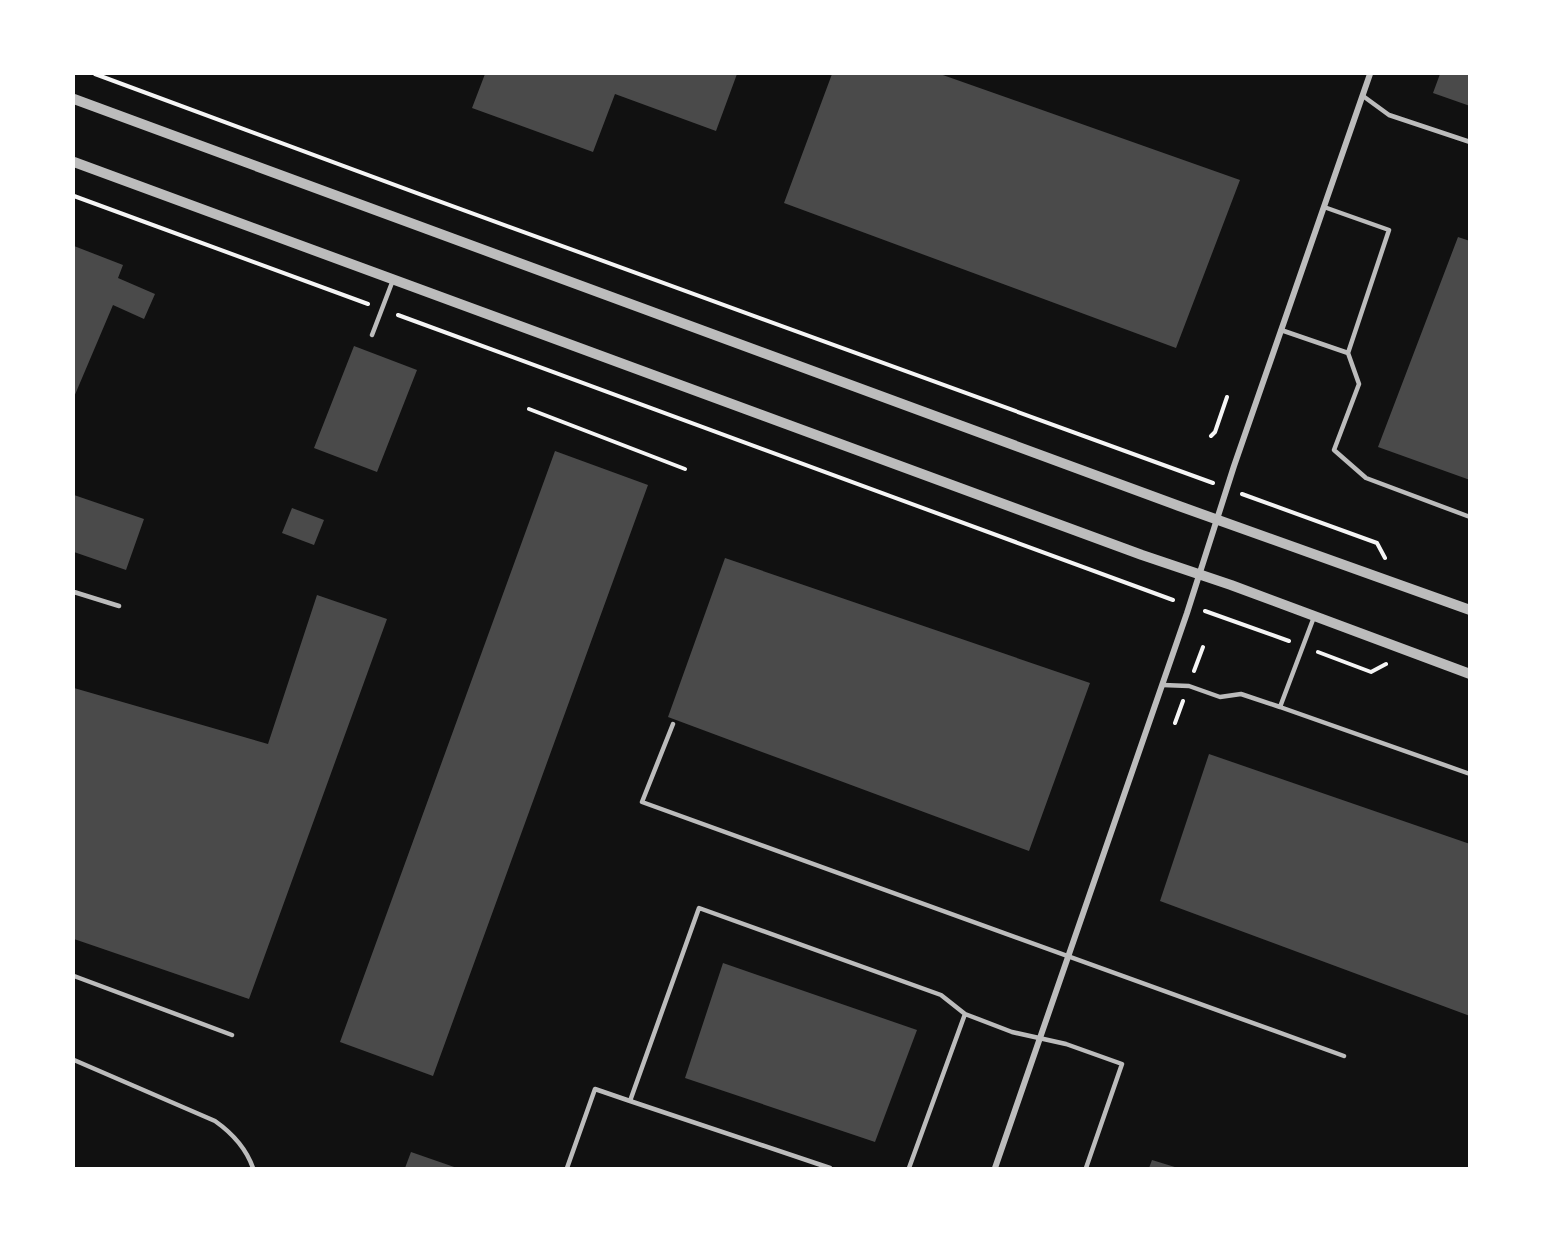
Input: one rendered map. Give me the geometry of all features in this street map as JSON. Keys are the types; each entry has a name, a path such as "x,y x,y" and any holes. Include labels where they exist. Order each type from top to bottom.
{"street":[{"path":"995,1168 1163,685 1217,518 1370,74"},
{"path":"74,99 1470,610"},
{"path":"74,162 1470,674"}],"lane":[{"path":"1363,96 1389,115 1470,142"},
{"path":"1324,207 1389,230 1348,353 1359,384 1334,450 1366,478 1470,517"},
{"path":"372,335 393,280"},
{"path":"1281,330 1348,353"},
{"path":"74,592 119,606"},
{"path":"1280,707 1314,617"},
{"path":"1163,685 1188,686 1220,697 1242,694 1470,774"},
{"path":"673,724 642,802 1344,1056"},
{"path":"630,1101 699,908 941,995 965,1014 1012,1032 1066,1044 1122,1064 1086,1168"},
{"path":"74,976 232,1035"},
{"path":"909,1168 965,1014"},
{"path":"74,1060 215,1121 233,1135 253,1168"},
{"path":"567,1168 595,1089 830,1168"}],"path":[{"path":"95,74 1183,473"},
{"path":"74,196 1134,584"},
{"path":"1210,436 1215,432 1227,397"},
{"path":"529,409 686,469"},
{"path":"1271,504 1377,543"},
{"path":"1228,619 1289,641"},
{"path":"1318,652 1371,672"}],"building":[{"path":"485,74 737,74 716,131 615,94 593,152 472,108"},
{"path":"832,74 940,74 1240,180 1176,348 784,203"},
{"path":"1440,74 1470,74 1470,106 1433,93"},
{"path":"1458,237 1470,241 1470,480 1378,447"},
{"path":"74,246 123,265 118,278 155,294 144,319 113,305 74,397"},
{"path":"354,346 417,370 377,472 314,448"},
{"path":"555,451 648,485 433,1076 340,1042"},
{"path":"74,495 144,519 126,570 74,552"},
{"path":"292,508 324,520 314,545 282,533"},
{"path":"725,558 1090,683 1029,851 668,717"},
{"path":"317,595 387,619 249,999 74,939 74,688 268,744"},
{"path":"1209,754 1470,844 1470,1016 1160,901"},
{"path":"723,963 917,1030 875,1142 685,1078"},
{"path":"411,1152 457,1168 405,1168"},
{"path":"1152,1160 1178,1168 1149,1168"}]}
